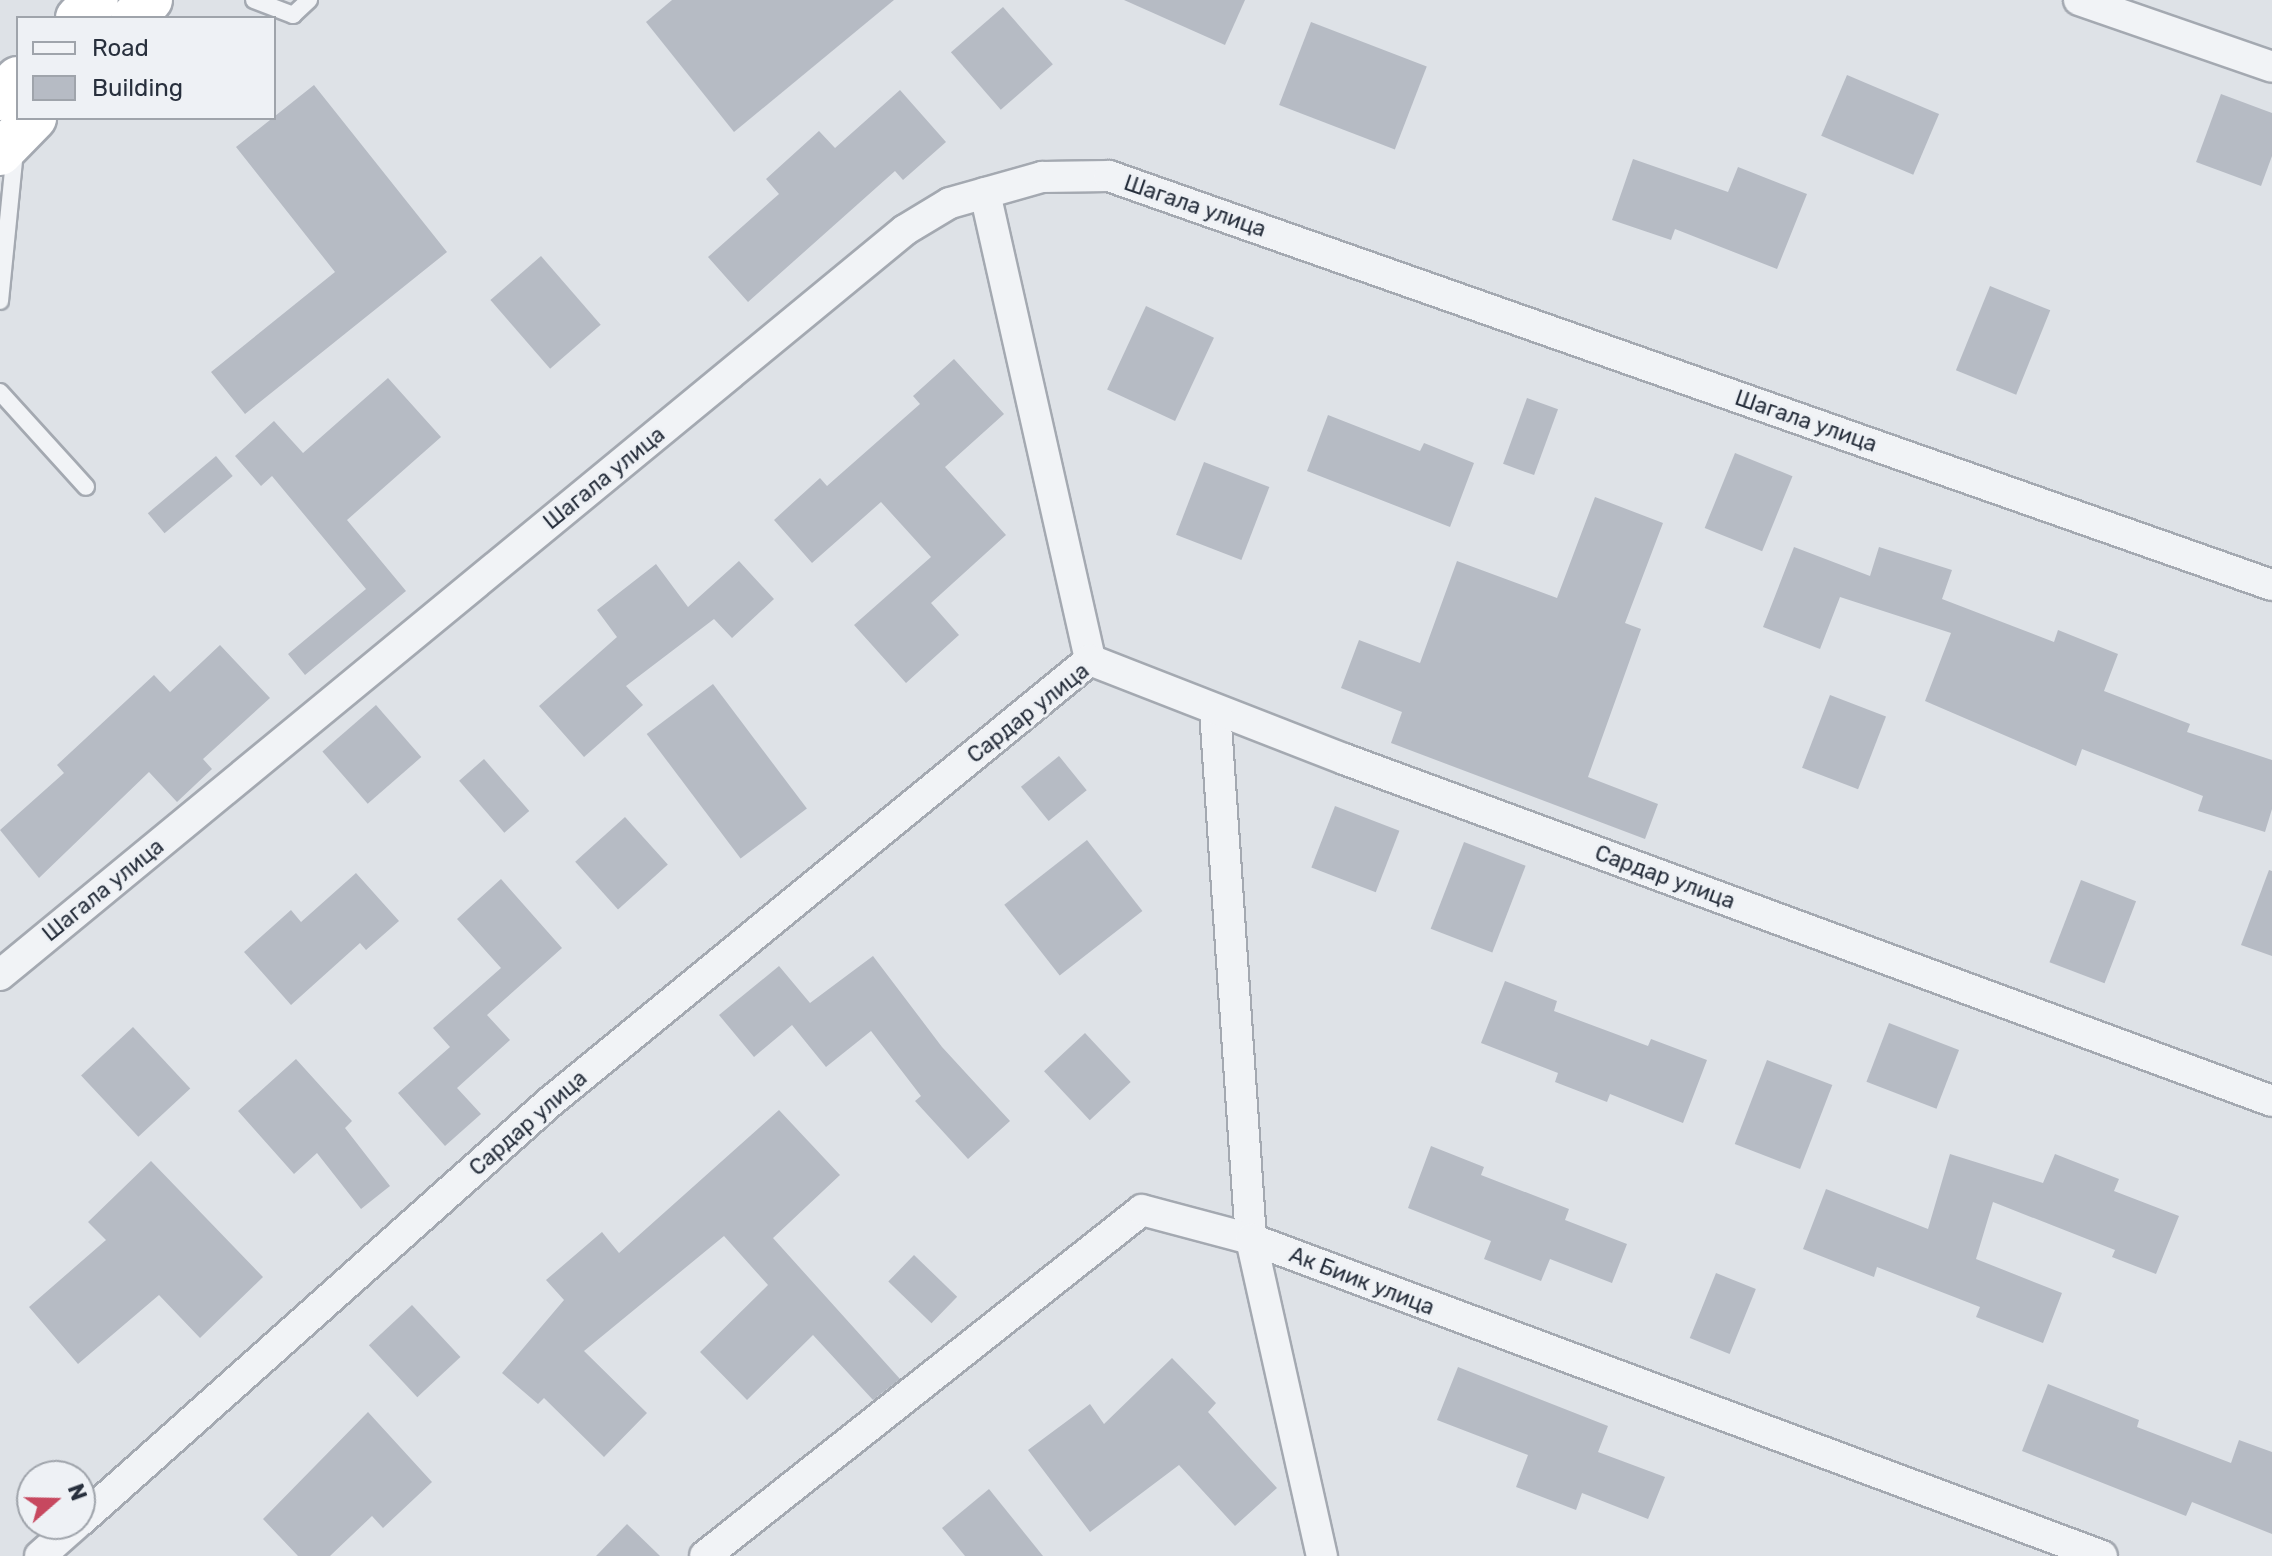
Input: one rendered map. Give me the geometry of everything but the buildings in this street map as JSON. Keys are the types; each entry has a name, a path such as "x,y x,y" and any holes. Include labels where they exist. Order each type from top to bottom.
{"highway":[{"path":"80,16 96,0"},
{"path":"135,16 150,0"},
{"path":"13,126 16,98"}],"street":[{"path":"2079,0 2272,67"},
{"name":"Шагала улица","path":"0,975 905,230 950,203 1042,177 1109,176 2272,585"},
{"path":"985,193 1090,660"},
{"name":"Сардар улица","path":"96,1506 550,1102 1090,660 1215,710 2272,1101"},
{"path":"1215,710 1251,1239 1322,1556"},
{"name":"Ак Биик улица","path":"705,1556 1142,1210 1251,1239 2102,1556"},
{"name":"Сардар улица","path":"40,1556 58,1540"}],"lane":[{"path":"254,0 293,15 309,0"},
{"path":"0,301 13,126"},
{"path":"0,392 86,487"}]}
